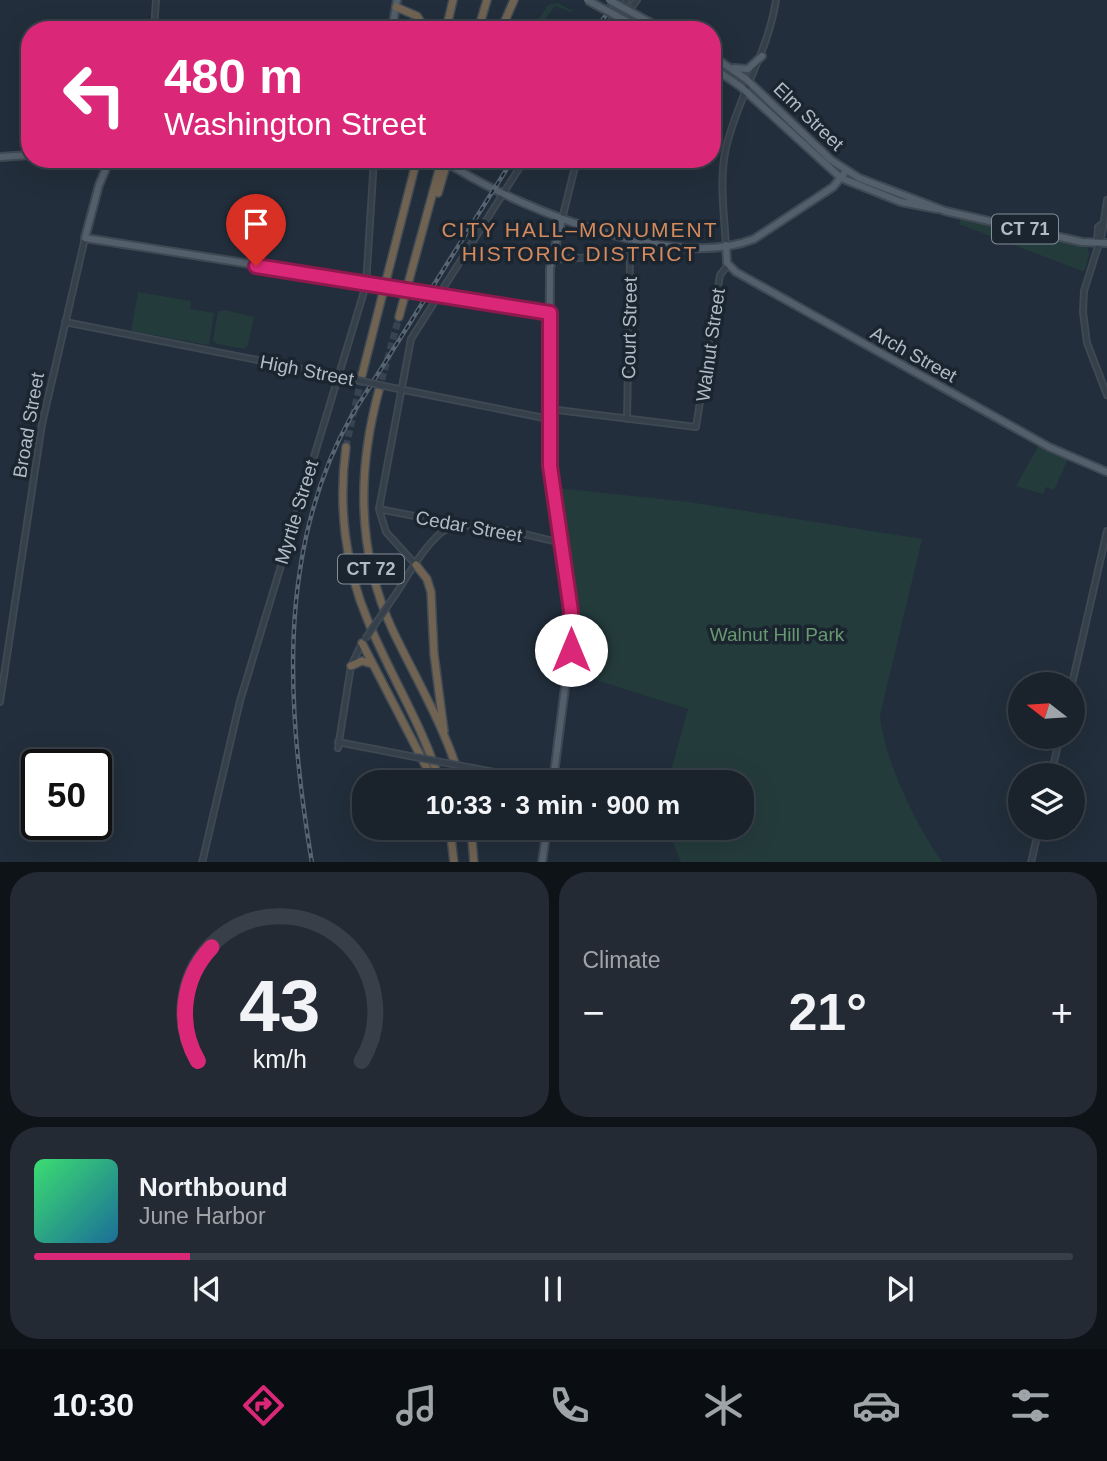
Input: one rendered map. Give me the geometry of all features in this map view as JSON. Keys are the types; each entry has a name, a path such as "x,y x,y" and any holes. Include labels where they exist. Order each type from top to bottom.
{"highway":[{"path":"448,21 453,0"},
{"path":"481,21 487,0"},
{"path":"505,21 514,0"},
{"path":"396,4 417,16 420,21"},
{"path":"362,375 415,168"},
{"path":"399,317 439,168"},
{"path":"429,209 439,190 445,168"},
{"name":"CT 72","path":"379,390 368,435 363,477 368,554 388,620 444,735 457,770"},
{"name":"CT 72","path":"346,447 343,508 355,582 368,621 436,770"},
{"path":"416,565 431,589 434,654 444,735"},
{"path":"363,641 428,770"},
{"path":"351,666 362,661 374,665"},
{"path":"451,840 454,862"},
{"path":"472,840 474,862"}],"main road":[{"path":"587,0 626,21"},
{"path":"608,0 647,21"},
{"path":"728,66 746,69 762,56"},
{"name":"CT 71","path":"721,62 751,83"},
{"name":"CT 71","path":"721,73 747,92"},
{"name":"Elm Street","path":"751,83 846,171"},
{"name":"Elm Street","path":"747,92 841,178"},
{"path":"803,146 820,149"},
{"path":"0,157 21,156"},
{"name":"Broad Street","path":"85,238 106,168"},
{"path":"455,168 502,195 562,219 673,247 726,245 757,237 841,178 846,171"},
{"name":"CT 71","path":"846,171 923,205"},
{"name":"CT 71","path":"841,178 871,192 939,209 1097,244 1107,243"},
{"path":"871,192 874,184"},
{"path":"555,770 572,637 551,480 549,419 552,260 562,219"},
{"path":"85,238 550,313"},
{"path":"726,245 728,264"},
{"name":"Arch Street","path":"728,264 1045,445 1107,472"},
{"path":"542,862 545,840"}],"street":[{"path":"155,21 156,0"},
{"path":"611,21 627,0"},
{"path":"621,21 637,0"},
{"path":"726,245 723,161 732,128 762,56 776,0"},
{"name":"Myrtle Street","path":"202,862 238,708 367,283 373,168"},
{"path":"416,565 386,532 379,509 411,339 518,168"},
{"path":"562,219 576,168"},
{"path":"1107,200 1102,235 1084,291 1083,317 1087,343 1107,391"},
{"name":"Broad Street","path":"0,702 41,430 85,238"},
{"name":"Court Street","path":"627,419 631,254 634,238"},
{"path":"552,260 631,254"},
{"name":"Walnut Street","path":"627,419 696,427 720,274 728,264"},
{"name":"High Street","path":"65,322 549,419"},
{"path":"549,409 627,419"},
{"name":"Cedar Street","path":"379,509 445,522 452,527 467,525 560,542"},
{"path":"452,527 435,538 363,641 351,666 338,745 484,770"},
{"path":"1075,672 1107,531"},
{"path":"1031,862 1036,840"}],"green space":[{"path":"558,3 571,10 577,9 570,12 555,6 544,21 538,21 548,5"},
{"path":"961,219 1087,247 1089,254 1085,270 959,224"},
{"path":"138,292 191,301 190,309 214,313 209,345 131,331"},
{"path":"225,310 254,317 248,345 244,349 217,344 213,340 218,311"},
{"path":"1039,445 1068,459 1054,490 1046,487 1043,494 1016,486"},
{"name":"Walnut Hill Park","path":"558,488 689,502 922,539 880,715 888,752 903,792 942,862 681,862 672,840 754,840 754,770 671,770 688,709 574,673 577,613"}],"tunnel":[{"path":"379,390 399,317"},
{"path":"346,447 362,375"}],"railway":[{"path":"602,21 617,0"},
{"path":"312,862 303,807 293,691 299,577 310,521 327,467 352,415 507,168"}],"district":[{"name":"CITY HALL–MONUMENT HISTORIC DISTRICT","path":"580,242"}],"route":[{"path":"256,266 550,313 550,466 571,611 571,650"}]}
